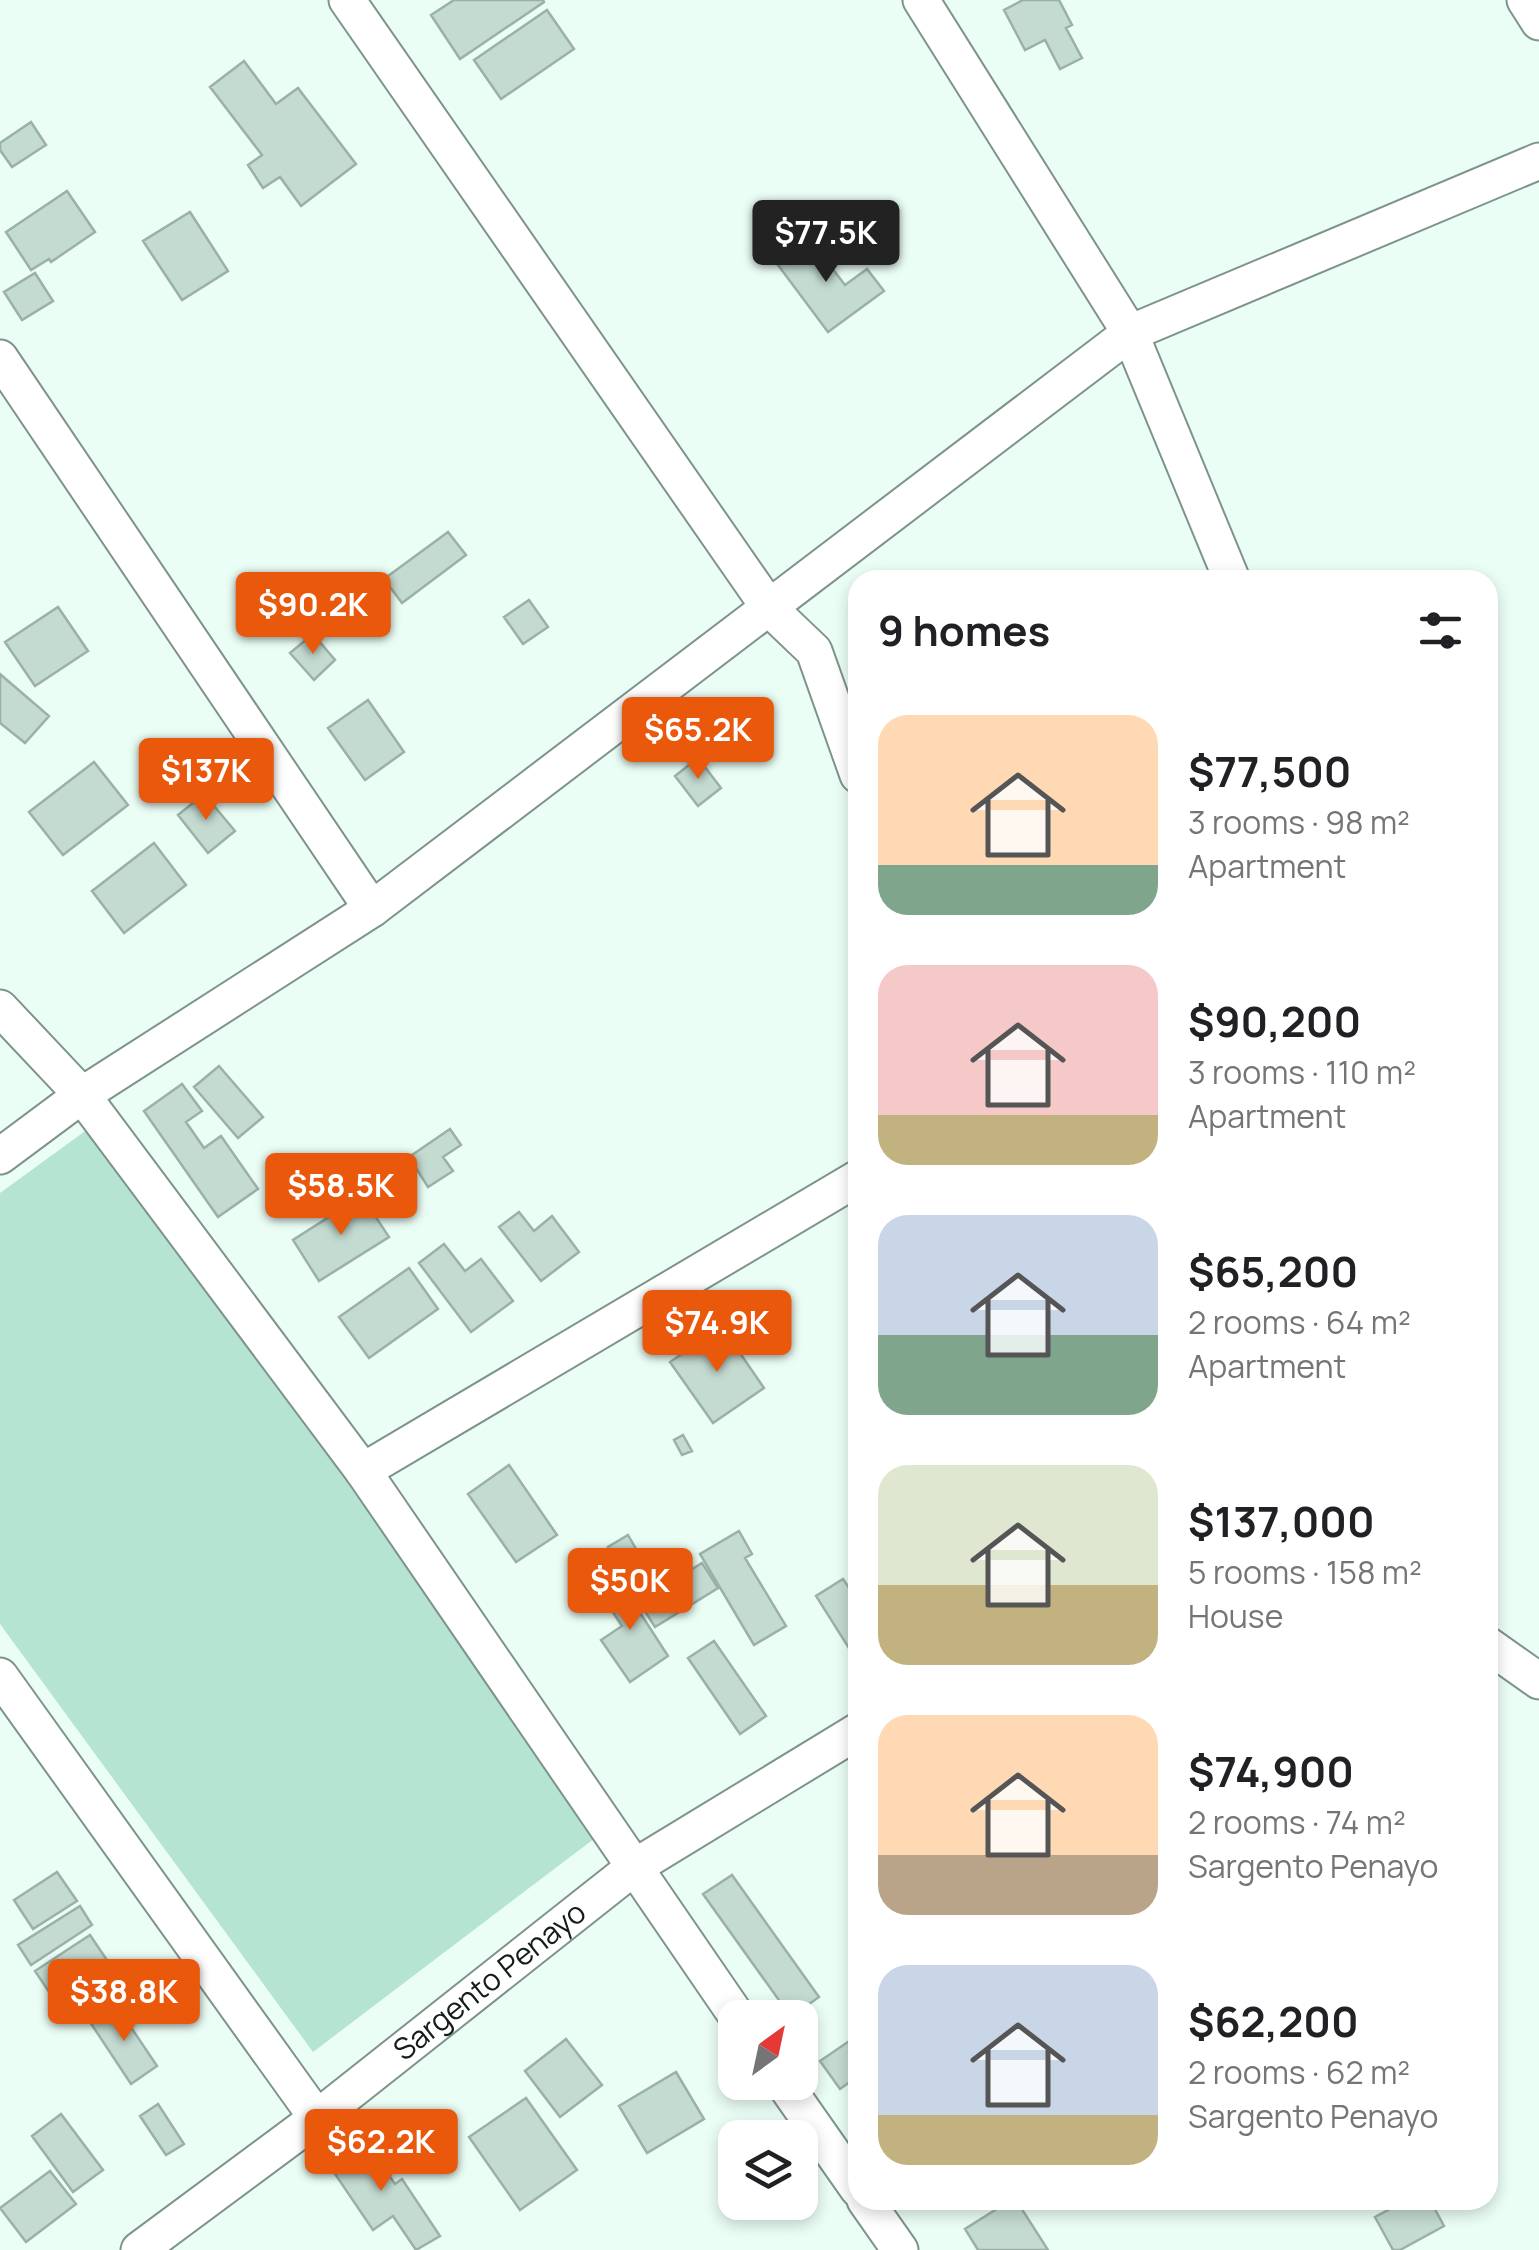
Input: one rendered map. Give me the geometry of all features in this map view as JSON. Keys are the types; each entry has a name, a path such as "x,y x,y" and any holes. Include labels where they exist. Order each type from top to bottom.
{"street":[{"path":"347,0 770,609 814,651 848,748"},
{"path":"921,0 1130,333 1228,570"},
{"path":"1525,0 1539,22"},
{"path":"0,1156 82,1095 372,909 1130,333 1539,161"},
{"path":"0,358 372,909"},
{"path":"0,1008 82,1095 362,1472 725,2000"},
{"path":"362,1472 848,1184"},
{"path":"1498,1653 1539,1682"},
{"path":"0,1676 318,2118"},
{"name":"Sargento Penayo","path":"139,2250 318,2118 633,1868 848,1737"},
{"path":"796,2100 848,2175"},
{"path":"872,2210 900,2250"}],"green space":[{"path":"99,1121 607,1829 313,2052 0,1624 0,1193"}],"building":[{"path":"454,0 544,2 460,59 431,15"},
{"path":"1023,0 1059,0 1072,25 1066,28 1082,58 1060,69 1045,40 1025,50 1004,10"},
{"path":"547,10 574,49 501,99 474,60"},
{"path":"244,61 276,104 298,88 356,164 301,206 280,177 263,188 248,165 262,155 210,87"},
{"path":"31,122 46,145 12,167 0,150 0,143"},
{"path":"67,191 95,232 51,262 49,259 31,270 6,232"},
{"path":"190,212 228,271 182,300 143,241"},
{"path":"808,237 845,285 867,269 884,291 828,332 775,261"},
{"path":"35,273 53,301 22,320 4,292"},
{"path":"448,532 466,555 402,603 384,579"},
{"path":"529,600 548,627 523,644 504,617"},
{"path":"58,607 88,651 35,686 5,642"},
{"path":"313,634 335,660 314,680 290,653"},
{"path":"0,674 49,716 25,743 0,723"},
{"path":"368,700 404,752 365,780 328,728"},
{"path":"698,758 721,788 698,806 675,776"},
{"path":"94,762 128,805 63,855 29,812"},
{"path":"204,794 235,831 208,853 178,815"},
{"path":"154,843 186,885 124,933 92,891"},
{"path":"219,1066 263,1117 238,1138 194,1087"},
{"path":"182,1084 202,1111 186,1122 204,1148 221,1136 258,1189 218,1217 144,1111"},
{"path":"450,1129 461,1145 443,1157 453,1171 428,1187 409,1157"},
{"path":"362,1196 389,1237 319,1281 293,1240"},
{"path":"519,1212 534,1231 552,1216 579,1252 541,1281 499,1227"},
{"path":"444,1244 465,1271 481,1259 513,1301 471,1332 419,1263"},
{"path":"409,1268 438,1309 369,1358 339,1317"},
{"path":"722,1327 764,1388 713,1423 670,1362"},
{"path":"683,1435 692,1451 682,1455 674,1440"},
{"path":"509,1465 557,1535 516,1562 468,1494"},
{"path":"739,1531 752,1554 745,1558 786,1626 754,1645 700,1554"},
{"path":"628,1535 643,1561 624,1573 608,1547"},
{"path":"702,1563 718,1588 655,1627 639,1602"},
{"path":"615,1574 668,1656 630,1682 601,1640 622,1626 596,1587"},
{"path":"843,1579 848,1586 848,1647 816,1596"},
{"path":"714,1641 766,1716 740,1734 688,1658"},
{"path":"57,1872 77,1901 33,1929 14,1900"},
{"path":"732,1875 819,1997 779,2000 703,1894"},
{"path":"80,1906 92,1925 31,1965 18,1945"},
{"path":"90,1935 121,1981 66,2017 35,1971"},
{"path":"116,2005 157,2066 131,2084 90,2022"},
{"path":"566,2039 602,2085 560,2117 525,2071"},
{"path":"848,2042 848,2083 840,2089 820,2061"},
{"path":"676,2072 704,2119 647,2153 619,2106"},
{"path":"526,2098 577,2170 520,2210 469,2137"},
{"path":"158,2104 184,2144 166,2155 140,2116"},
{"path":"61,2114 103,2170 73,2192 32,2136"},
{"path":"355,2138 366,2155 372,2151 395,2184 402,2179 440,2236 416,2250 393,2216 373,2230 331,2168 336,2165 329,2156"},
{"path":"50,2171 76,2204 26,2242 0,2208"},
{"path":"995,2210 1022,2210 1048,2250 978,2250 965,2229"},
{"path":"1388,2210 1435,2210 1444,2226 1393,2250 1375,2217"}]}
